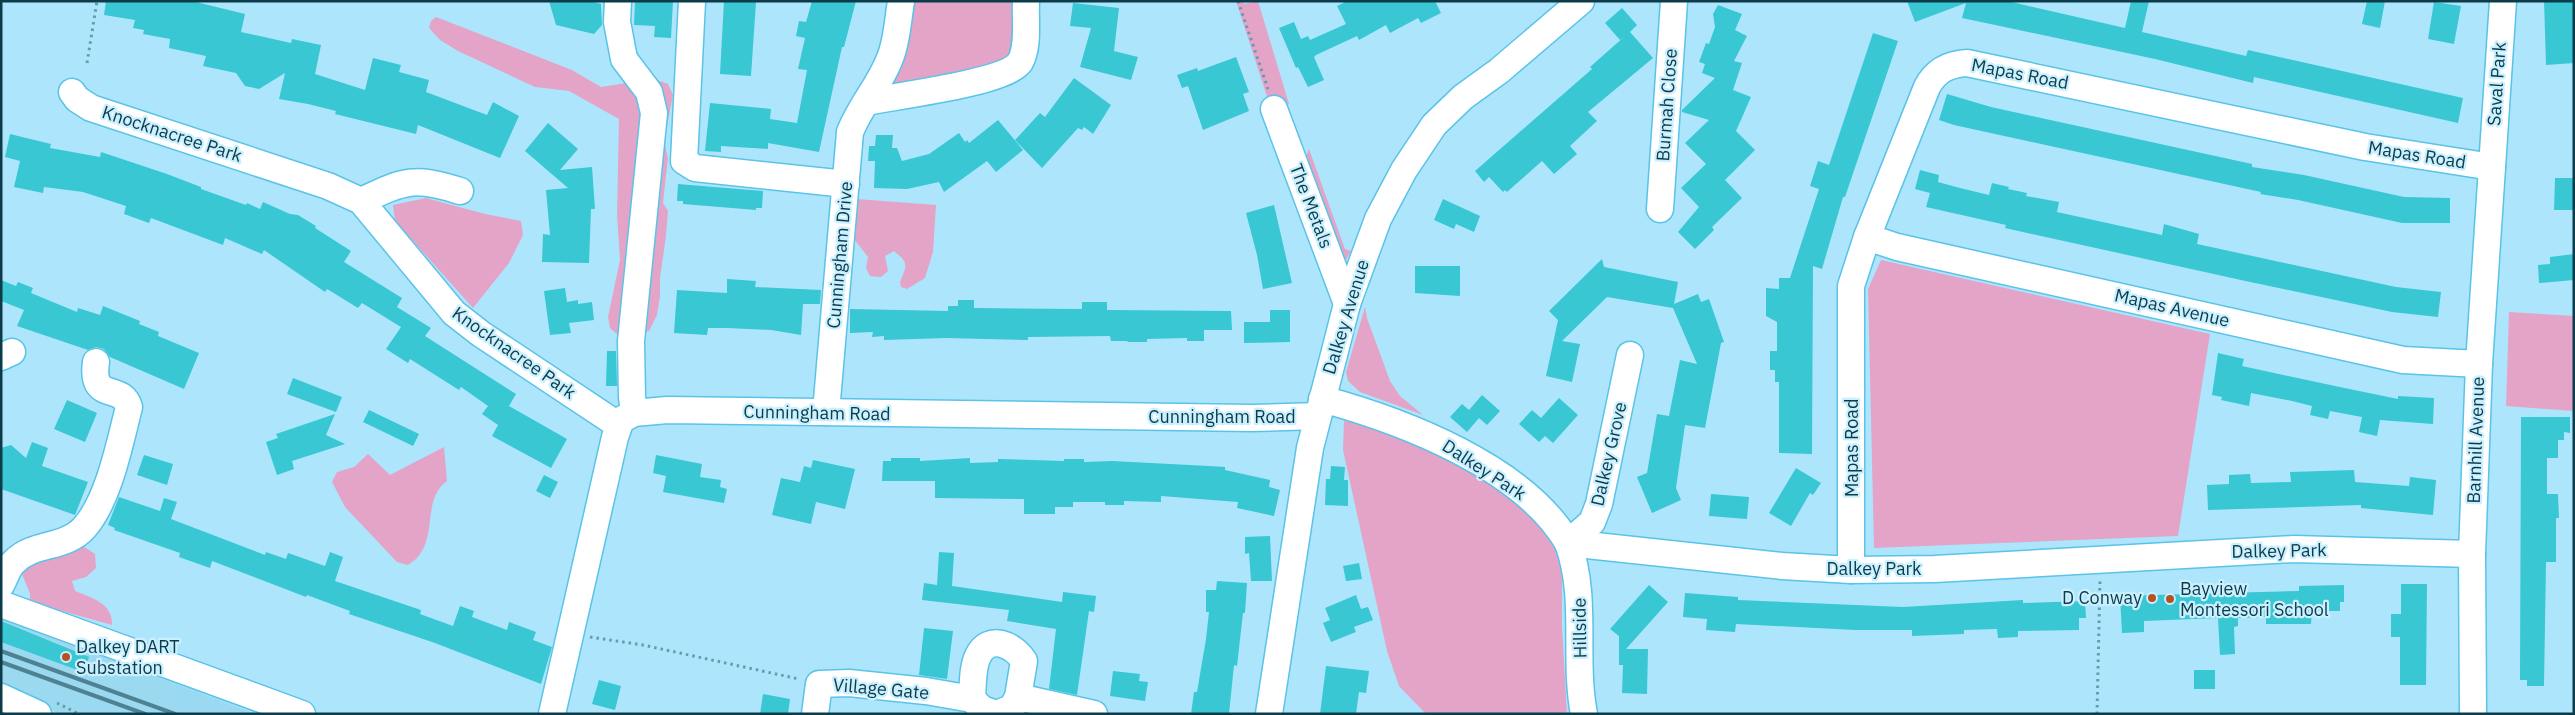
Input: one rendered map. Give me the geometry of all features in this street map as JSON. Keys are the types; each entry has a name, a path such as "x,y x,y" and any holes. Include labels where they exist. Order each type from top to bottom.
{"street":[{"path":"552,714 570,634 626,419 631,340 654,113 649,92 624,59 617,22 618,1"},
{"path":"692,1 684,161 695,168 846,184"},
{"name":"Cunningham Drive","path":"826,412 850,132 857,113 866,102 890,58 901,1"},
{"path":"866,102 981,81 1013,69 1022,57 1024,48 1026,1"},
{"name":"Dalkey Avenue","path":"1269,714 1307,467 1347,304 1378,219 1404,170 1434,125 1463,97 1499,71 1581,1"},
{"name":"Burmah Close","path":"1660,209 1674,1"},
{"name":"Saval Park","path":"2492,168 2503,1"},
{"name":"Mapas Road","path":"1851,570 1851,286 1867,237 1927,87 1939,71 1968,62 2365,147 2492,168"},
{"name":"Knocknacree Park","path":"72,92 77,99 91,108 328,186 361,201 454,313 481,334 626,419"},
{"name":"The Metals","path":"1274,109 1347,304"},
{"name":"Barnhill Avenue","path":"2473,714 2472,554 2479,364 2492,168"},
{"path":"361,201 396,185 409,182 432,183 460,191"},
{"name":"Mapas Avenue","path":"1867,237 1896,247 2403,360 2479,364"},
{"name":"Dalkey Grove","path":"1568,543 1592,522 1599,504 1630,356"},
{"path":"1,585 12,563 29,550 61,544 84,528 100,501 117,461 129,407 127,400 121,395 104,391 96,384 94,375 96,362"},
{"name":"Cunningham Road","path":"626,419 660,410 1252,418 1320,408"},
{"name":"Dalkey Park","path":"1320,408 1378,415 1452,447 1518,489 1562,532 1568,543 1782,566 1851,570 1934,569 2294,549 2472,554"},
{"name":"Hillside","path":"1568,543 1574,560 1579,589 1581,693 1584,714"},
{"path":"1,604 302,714"},
{"path":"972,699 977,657 986,646 1000,643 1017,650 1024,661 1018,697 1094,714"},
{"name":"Village Gate","path":"815,714 820,684 868,685 926,691 972,699 982,709 996,714 1012,708 1018,697"},
{"path":"1,697 38,714"}],"path":[{"path":"87,63 97,1"},
{"path":"1238,1 1274,109"},
{"path":"2097,714 2100,559"},
{"path":"570,634 643,645 820,684"}],"shaded area":[{"path":"911,1 1020,1 1014,51 999,64 890,90"},
{"path":"1236,1 1243,1 1244,4 1258,1 1289,104 1271,109"},
{"path":"436,17 572,70 601,87 626,83 635,87 657,80 668,84 673,95 664,141 668,158 663,203 668,211 657,315 649,331 619,336 610,328 608,317 620,260 617,215 619,119 569,91 535,87 458,51 440,40 429,28 431,21"},
{"path":"1309,149 1345,249 1351,251 1343,265 1305,159"},
{"path":"426,198 485,214 521,221 523,235 509,263 473,308 395,221 393,205"},
{"path":"857,199 936,205 933,252 925,278 907,289 901,287 900,282 905,265 894,251 885,256 888,271 881,277 870,276 866,268 868,257 854,239"},
{"path":"1881,260 2210,334 2178,536 1874,548 1868,289"},
{"path":"1365,307 1367,318 1390,381 1400,396 1423,415 1360,392 1348,381 1346,372"},
{"path":"2509,312 2574,316 2574,411 2506,406"},
{"path":"1344,421 1386,429 1487,479 1534,517 1562,557 1562,626 1567,714 1426,714 1399,686 1387,651 1343,450"},
{"path":"444,447 447,481 435,497 425,546 418,557 408,565 397,562 345,507 332,482 337,472 354,467 368,454 390,475"},
{"path":"83,546 95,554 96,568 86,577 72,581 75,591 105,606 109,611 112,625 30,602 30,594 20,569"},
{"path":"1,619 256,714 60,714 1,686"}],"building":[{"path":"106,1 192,1 245,14 241,32 291,43 292,39 321,45 315,74 365,90 373,58 401,65 399,72 429,80 426,92 487,115 493,102 519,116 500,158 418,125 416,134 335,114 336,111 279,99 285,73 259,89 245,86 236,73 203,66 206,56 169,48 170,39 143,34 144,30 133,28 135,20 104,15"},
{"path":"549,1 591,1 601,4 602,25 594,34 556,25"},
{"path":"635,1 673,1 671,38 654,37 655,26 634,25"},
{"path":"724,1 756,2 751,76 720,74"},
{"path":"812,1 856,1 844,47 842,47 819,152 768,143 768,149 721,146 721,152 705,151 710,103 771,109 770,119 797,123 807,70 798,69 805,38 796,36 799,21 806,22"},
{"path":"1347,1 1435,1 1441,13 1421,23 1418,18 1390,33 1386,25 1359,40 1357,36 1316,55 1314,57 1324,80 1308,87 1298,67 1296,68 1279,28 1294,22 1301,39 1308,36 1310,40 1346,24 1337,6"},
{"path":"1907,1 2007,1 2125,28 2131,1 2149,1 2142,32 2246,56 2248,50 2463,98 2458,123 2254,77 2253,83 2155,59 1962,18 1966,3 1915,22"},
{"path":"2367,1 2385,1 2380,28 2362,24"},
{"path":"2544,1 2574,1 2574,63 2546,65"},
{"path":"2434,2 2461,6 2454,44 2428,39"},
{"path":"1073,3 1119,8 1114,51 1138,57 1131,80 1080,67 1091,28 1070,26"},
{"path":"1718,5 1742,14 1735,30 1747,36 1734,61 1742,63 1733,90 1751,97 1736,131 1755,150 1725,180 1742,198 1712,227 1714,230 1695,249 1678,232 1699,207 1681,188 1706,164 1685,143 1709,120 1682,112 1682,110 1715,78 1702,73 1705,64 1699,62 1706,43 1709,44 1715,27 1713,14"},
{"path":"1622,8 1637,25 1630,32 1653,58 1588,112 1597,121 1570,146 1577,154 1554,174 1542,161 1507,192 1505,190 1503,192 1489,177 1484,182 1475,171 1592,69 1590,67 1625,36 1620,40 1605,23"},
{"path":"1873,33 1898,41 1845,197 1843,197 1822,269 1813,266 1812,454 1779,453 1779,382 1775,382 1775,370 1770,370 1770,351 1777,351 1777,322 1766,316 1766,288 1779,289 1779,278 1790,278 1819,189 1810,186 1818,161 1829,165"},
{"path":"1236,57 1249,92 1243,94 1249,111 1203,130 1188,86 1182,88 1177,75 1197,68 1198,71"},
{"path":"1074,78 1111,105 1093,134 1084,127 1082,130 1078,128 1042,168 1015,140 1040,113 1045,117"},
{"path":"1947,94 1991,107 2252,164 2252,167 2304,175 2404,197 2450,198 2450,223 2402,223 2298,200 2260,194 2261,192 1954,125 1939,120"},
{"path":"998,120 1023,150 996,172 987,161 944,192 939,182 907,189 874,188 875,161 868,161 869,146 875,146 876,135 893,135 892,148 897,148 902,161 929,154 959,133 965,142 967,140 969,143"},
{"path":"548,123 578,149 560,170 592,167 595,209 591,209 589,263 542,262 543,234 550,235 546,190 568,188 525,151"},
{"path":"10,134 51,144 50,148 100,157 101,152 167,174 201,187 201,189 246,205 247,203 260,209 263,202 290,214 298,215 316,226 315,228 351,251 344,262 402,298 397,307 431,328 425,336 516,394 509,406 567,439 551,468 492,436 498,425 482,414 488,406 461,387 459,390 410,359 408,363 386,349 401,327 362,303 358,308 327,289 325,292 264,250 262,254 225,238 223,245 151,218 149,223 124,214 126,206 83,192 44,187 43,193 14,187 20,161 5,157"},
{"path":"1920,170 1939,175 1938,182 1989,195 1992,183 2027,193 2026,196 2059,202 2057,212 2162,235 2164,224 2199,234 2197,244 2396,287 2441,292 2438,317 2392,312 2241,280 2005,228 2006,225 1926,207 1930,193 1915,189"},
{"path":"2555,178 2574,178 2574,210 2554,210"},
{"path":"678,184 763,191 762,208 756,208 756,210 683,204 683,201 677,201"},
{"path":"1443,199 1480,216 1474,232 1456,224 1454,229 1434,220"},
{"path":"1274,205 1292,283 1263,289 1257,255 1246,213"},
{"path":"2574,254 2574,280 2539,283 2538,265 2550,264 2550,257"},
{"path":"1602,259 1604,267 1678,282 1674,304 1698,294 1701,302 1709,299 1724,342 1721,343 1705,428 1685,425 1676,488 1681,500 1652,513 1637,477 1647,473 1657,414 1669,416 1680,360 1697,364 1673,308 1607,297 1562,341 1580,344 1572,382 1546,376 1558,320 1549,311"},
{"path":"1415,266 1460,266 1460,296 1415,293"},
{"path":"727,279 756,281 755,287 821,290 820,304 803,304 801,335 771,330 727,328 708,328 707,335 674,333 677,290 727,293"},
{"path":"1,280 16,286 18,282 33,288 31,293 77,312 78,308 100,315 103,306 140,321 139,324 159,332 158,336 199,353 184,389 110,357 104,349 96,347 88,350 17,326 24,310 1,301"},
{"path":"565,288 567,302 578,300 578,304 592,302 594,320 569,323 571,333 550,335 544,291"},
{"path":"958,300 974,300 974,308 1082,309 1082,302 1107,302 1107,310 1231,311 1232,330 1204,330 1204,341 1187,341 1187,338 1147,339 1147,342 1111,341 1110,336 1028,337 1028,340 946,338 884,340 884,336 872,337 873,332 850,333 850,309 948,311 948,306 958,306"},
{"path":"1270,310 1290,310 1290,342 1244,343 1244,322 1270,322"},
{"path":"607,351 616,351 617,386 606,386"},
{"path":"2218,353 2244,359 2242,366 2335,386 2398,399 2398,396 2434,398 2433,424 2380,420 2377,436 2359,432 2362,417 2330,411 2328,419 2310,415 2312,406 2251,393 2249,406 2221,400 2222,397 2212,395"},
{"path":"293,378 342,397 336,412 287,394"},
{"path":"1482,395 1500,411 1487,425 1479,418 1467,432 1450,417 1462,404 1469,410"},
{"path":"1559,398 1578,415 1553,443 1545,436 1539,442 1519,424 1532,410 1541,418"},
{"path":"67,400 97,413 85,442 54,429"},
{"path":"369,410 419,434 413,446 363,422"},
{"path":"335,414 326,435 345,444 292,461 294,469 277,475 266,442 278,438 276,434"},
{"path":"2521,417 2570,417 2570,433 2564,432 2564,440 2558,440 2558,458 2547,458 2547,494 2558,494 2559,518 2556,518 2556,562 2546,562 2544,686 2527,686 2527,680 2520,680"},
{"path":"32,442 48,448 42,466 88,482 75,515 1,489 1,448 11,445 26,458"},
{"path":"144,455 173,464 167,485 137,475"},
{"path":"656,455 702,464 700,477 721,480 720,487 727,489 724,503 663,492 666,476 653,473"},
{"path":"891,458 920,458 920,461 970,458 970,463 998,462 998,459 1064,461 1064,459 1084,459 1084,462 1112,461 1225,467 1225,470 1270,480 1269,487 1280,490 1274,516 1237,508 1238,502 1161,496 1161,502 1124,501 1124,505 1105,505 1105,502 1073,502 1073,507 1055,507 1055,514 1024,514 1024,499 935,498 935,481 882,481 883,461 891,461"},
{"path":"813,460 855,469 845,509 816,502 811,524 772,515 781,478 800,482 804,466 811,468"},
{"path":"1331,466 1345,467 1344,480 1348,480 1348,506 1325,505 1326,479 1330,479"},
{"path":"1796,468 1821,483 1813,495 1810,493 1791,526 1769,513"},
{"path":"2354,470 2355,482 2409,486 2410,477 2436,480 2433,515 2361,508 2361,505 2208,510 2207,485 2229,484 2229,475 2250,474 2251,483 2291,482 2290,472"},
{"path":"544,475 558,482 550,498 536,491"},
{"path":"1711,494 1749,497 1747,519 1709,516"},
{"path":"119,497 160,511 164,498 177,502 171,519 265,555 266,552 286,559 288,553 325,566 330,552 343,557 335,581 421,610 420,614 453,626 460,606 474,611 472,617 507,630 509,622 536,632 533,640 552,647 541,684 435,643 349,614 350,611 307,595 306,597 212,561 210,568 179,557 180,553 114,530 115,528 108,525"},
{"path":"1270,536 1272,581 1251,581 1249,553 1245,554 1245,537"},
{"path":"939,552 954,553 952,586 1062,602 1063,592 1096,596 1094,612 1089,611 1077,695 1049,689 1056,629 1007,621 1009,610 922,600 924,583 937,585"},
{"path":"1359,563 1362,579 1346,581 1343,566"},
{"path":"1217,581 1247,583 1245,613 1243,613 1237,666 1234,665 1229,714 1191,714 1194,692 1197,692 1206,639 1209,612 1206,612 1206,590 1216,590"},
{"path":"2401,584 2427,584 2426,685 2400,685 2400,637 2391,637 2391,614 2401,614"},
{"path":"1649,585 1668,602 1626,649 1648,649 1647,694 1622,693 1623,665 1619,665 1619,636 1610,629"},
{"path":"2344,585 2344,602 2340,602 2340,611 2312,611 2311,624 2266,624 2266,617 2238,618 2238,626 2234,627 2235,654 2220,655 2218,618 2144,621 2144,632 2122,633 2120,596 2299,591 2299,586"},
{"path":"1685,593 1738,597 1738,600 1903,607 2023,600 2023,603 2085,601 2086,618 2079,618 2079,630 2018,631 2018,637 1998,638 1997,629 1964,630 1964,634 1912,636 1912,630 1855,630 1736,624 1735,632 1706,630 1707,619 1683,617"},
{"path":"1356,595 1361,609 1368,607 1373,620 1354,627 1356,632 1331,642 1323,623 1330,620 1325,608"},
{"path":"1,621 89,657 83,672 1,642"},
{"path":"924,628 953,631 947,679 919,675"},
{"path":"1326,666 1369,671 1366,693 1359,692 1356,714 1320,714"},
{"path":"2194,670 2215,670 2215,689 2194,689"},
{"path":"1113,671 1140,674 1139,681 1148,682 1145,701 1110,696"},
{"path":"599,680 621,686 615,710 592,704"},
{"path":"763,694 790,699 788,714 760,714"}],"railway":[{"path":"1,651 175,714"},
{"path":"1,662 145,714"}],"place":[{"name":"D Conway","path":"2152,598"},
{"name":"Bayview Montessori School","path":"2170,599"},
{"name":"Dalkey DART Substation","path":"66,657"}]}
